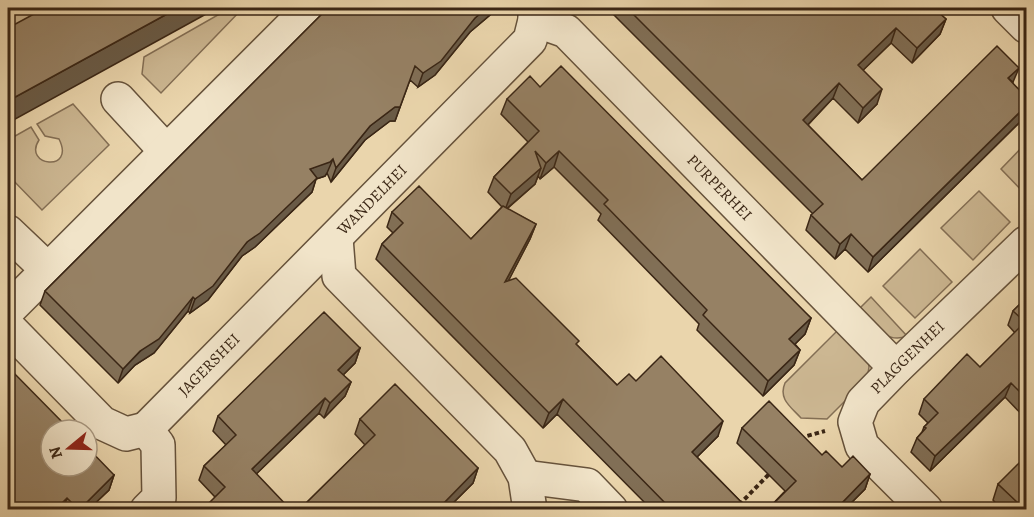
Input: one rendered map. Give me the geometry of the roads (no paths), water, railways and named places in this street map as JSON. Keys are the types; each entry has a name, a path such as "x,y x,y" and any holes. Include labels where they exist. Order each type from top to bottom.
{"street":[{"path":"8,310 310,8"},
{"path":"1008,8 1026,26"},
{"name":"WANDELHEI","path":"530,510 525,477 510,450 339,276 336,238 530,40 535,14"},
{"name":"PURPERHEI","path":"535,14 566,31 896,368"},
{"path":"118,99 166,151"},
{"path":"8,232 48,270"},
{"name":"JAGERSHEI","path":"146,429 336,238"},
{"name":"PLAGGENHEI","path":"926,510 862,446 855,422 863,402 1026,243"},
{"path":"8,327 102,423 126,434 146,429 158,445 159,498 147,510"},
{"path":"525,477 587,485 611,510"}]}
